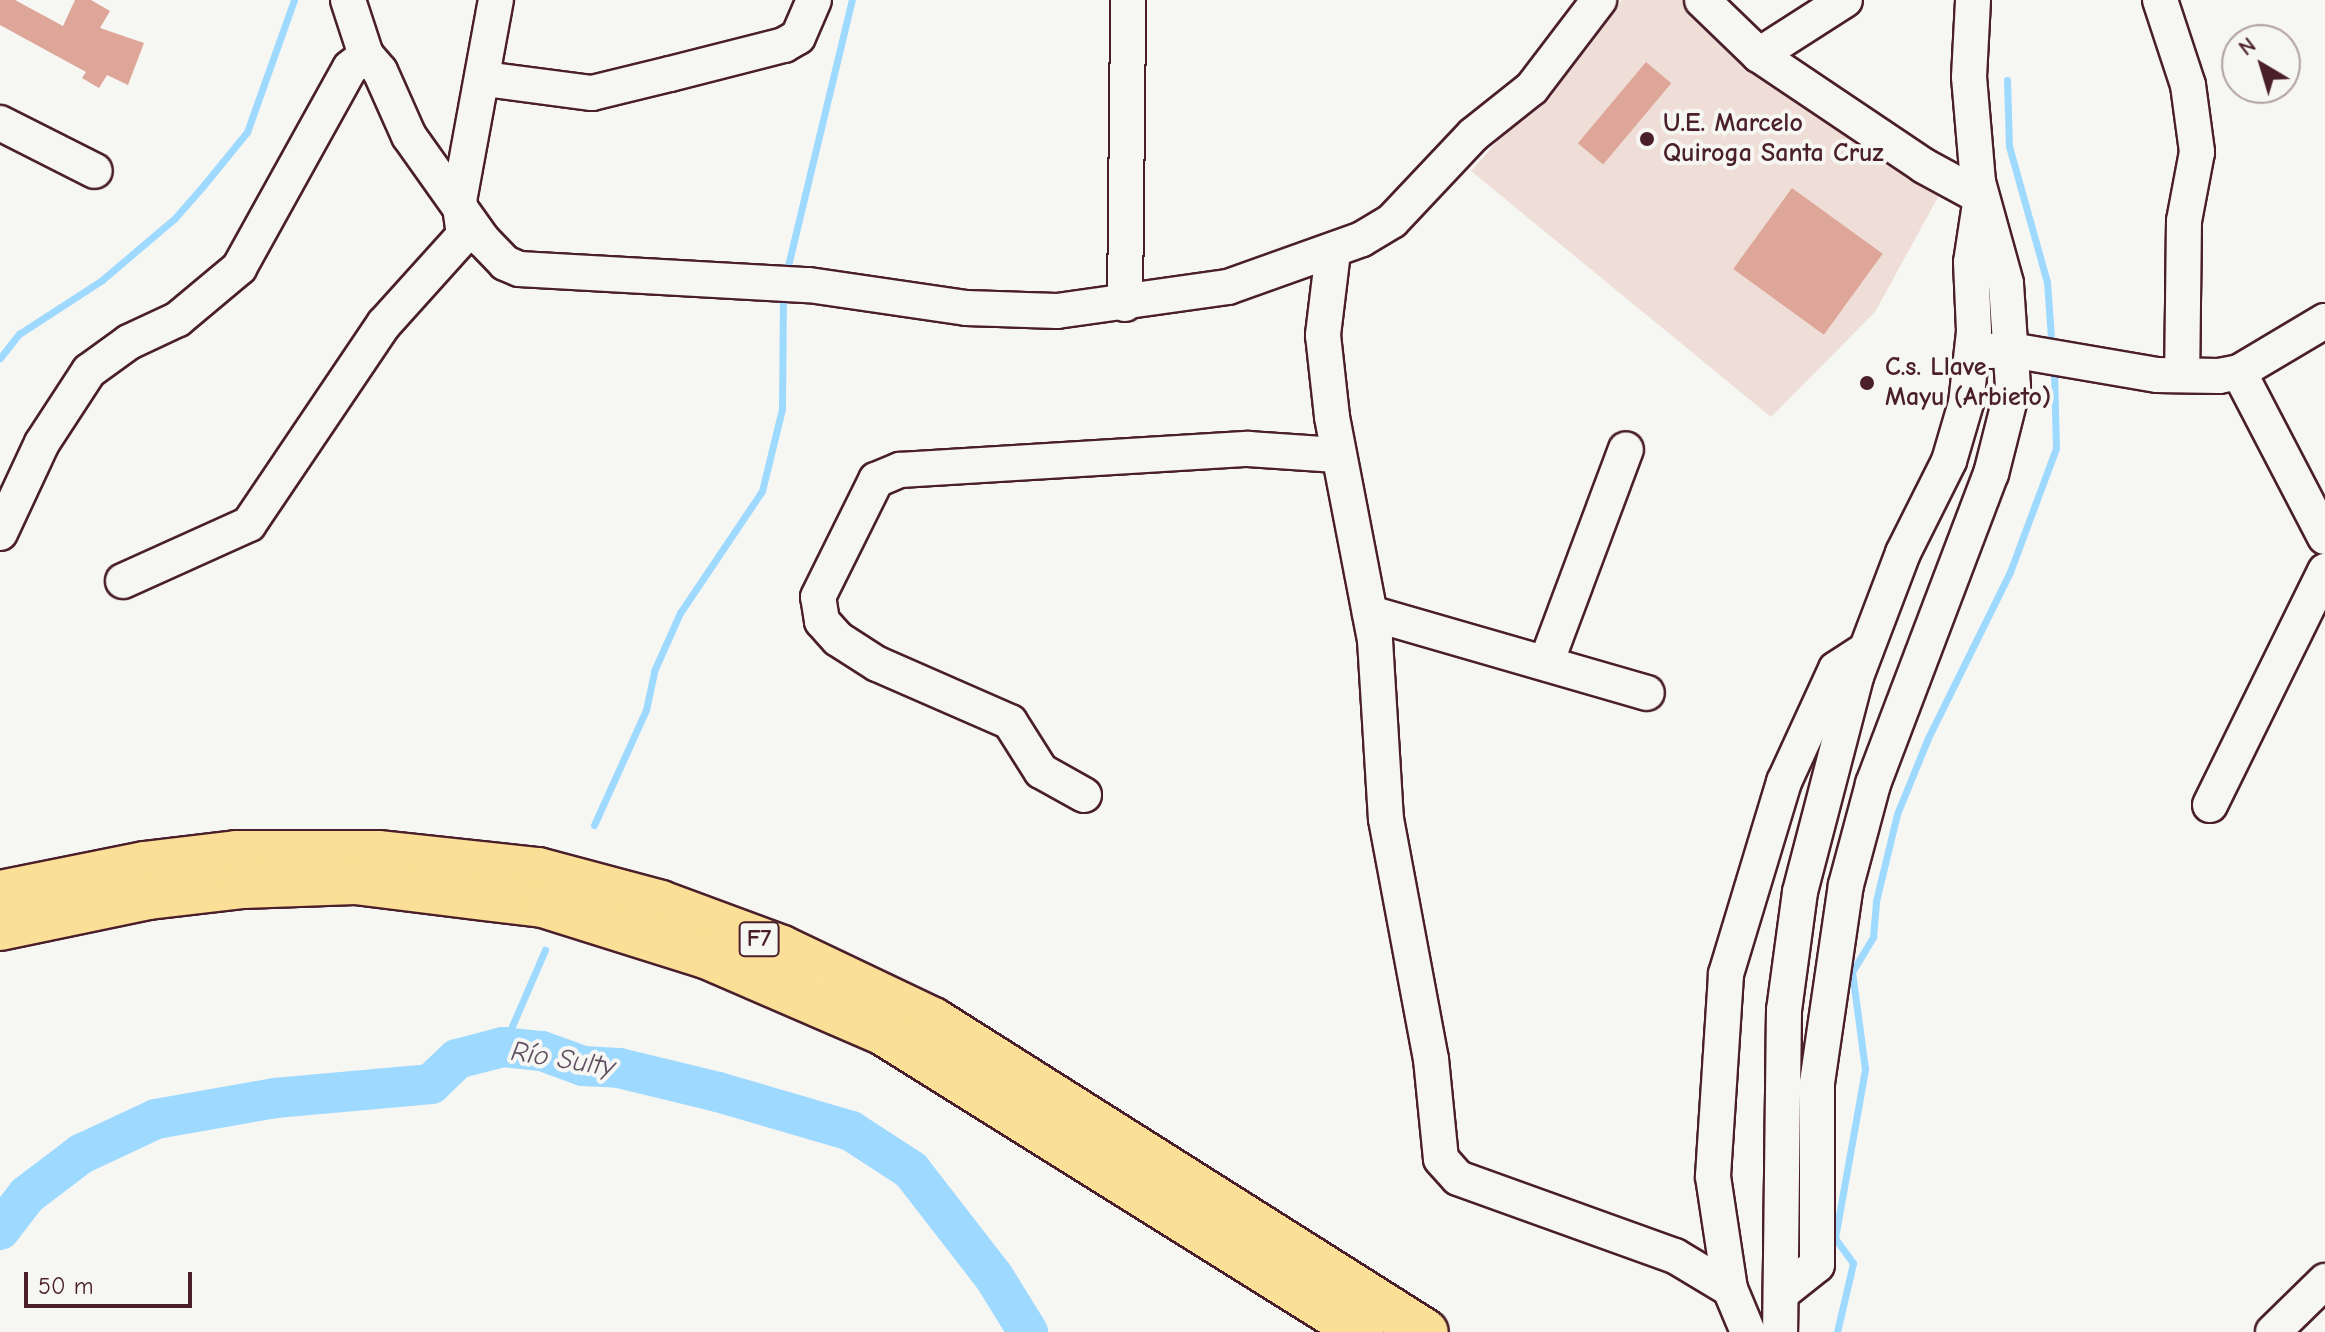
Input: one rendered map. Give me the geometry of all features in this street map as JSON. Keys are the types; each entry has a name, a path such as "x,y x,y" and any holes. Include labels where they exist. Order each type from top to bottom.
{"highway":[{"name":"F7","path":"0,893 144,864 236,853 378,853 538,870 661,903 782,948 933,1020 1426,1332"},
{"name":"F7","path":"0,928 149,897 243,886 355,882 543,905 706,956 882,1032 1362,1332"}],"street":[{"path":"348,0 366,55 380,71 409,136 459,201 494,254 519,269 809,285 1017,312 1125,304 1228,287 1333,252 1392,221 1473,135 1555,64 1599,0"},
{"path":"123,581 249,524 384,324 464,235 459,201 472,121 485,79 496,0"},
{"path":"485,79 592,93 639,82 784,45 798,37 814,0"},
{"path":"1125,304 1128,0"},
{"path":"1702,0 1759,55 1924,166 1981,197"},
{"path":"1759,55 1845,0"},
{"path":"1783,1292 1817,1265 1817,1083 1846,885 1878,770 1991,474 2013,387 2006,283 1981,197 1969,77 1973,0"},
{"path":"2160,0 2188,85 2197,152 2184,221 2182,374"},
{"path":"0,533 42,443 89,371 129,342 178,319 239,268 350,68 366,55"},
{"path":"0,123 95,171"},
{"path":"1780,1332 1783,1292 1779,1126 1784,1010 1820,799 1867,649 1903,553 1949,461 1966,403 1972,352 1971,262 1981,197"},
{"path":"1333,252 1323,335 1337,455 1370,613 1386,819 1431,1059 1441,1159 1458,1178 1675,1256 1730,1289"},
{"path":"1972,352 2011,350 2157,375 2239,372 2325,321"},
{"path":"2239,372 2325,537"},
{"path":"1084,795 1041,771 1010,722 877,664 838,639 822,621 818,597 876,480 900,470 1207,451 1288,449 1337,455"},
{"path":"1546,663 1626,449"},
{"path":"2210,805 2324,578"},
{"path":"1370,613 1647,693"},
{"path":"1748,1332 1730,1289 1713,1176 1726,974 1784,782 1809,724 1836,669 1867,649"},
{"path":"2273,1332 2325,1281"}],"shaded area":[{"path":"1622,0 1691,0 1943,188 1875,312 1771,417 1471,171"}],"building":[{"path":"0,0 15,0 63,26 75,0 91,0 110,11 100,28 144,43 128,85 107,75 99,88 82,78 86,72 0,25"},
{"path":"1646,62 1671,83 1603,164 1578,143"},
{"path":"1792,188 1883,254 1824,335 1733,269"}],"waterway":[{"path":"0,358 19,334 102,280 175,218 203,186 247,132 294,0"},
{"path":"786,274 852,0"},
{"path":"2007,80 2009,146 2047,282 2051,338"},
{"path":"594,825 646,710 654,671 680,613 762,491 782,409 783,294"},
{"path":"1837,1332 1853,1263 1835,1238 1865,1069 1852,972 1873,937 1876,901 1897,814 1928,738 2010,572 2056,448 2054,370"},
{"path":"503,1047 545,950"},
{"name":"Río Sulty","path":"0,1230 27,1195 81,1154 156,1119 275,1098 431,1084 457,1059 503,1047 542,1051 583,1066 619,1068 718,1092 851,1131 911,1170 994,1277 1028,1332"}],"place":[{"name":"U.E. Marcelo Quiroga Santa Cruz","path":"1647,139"},
{"name":"C.s. Llave Mayu (Arbieto)","path":"1867,383"}]}
